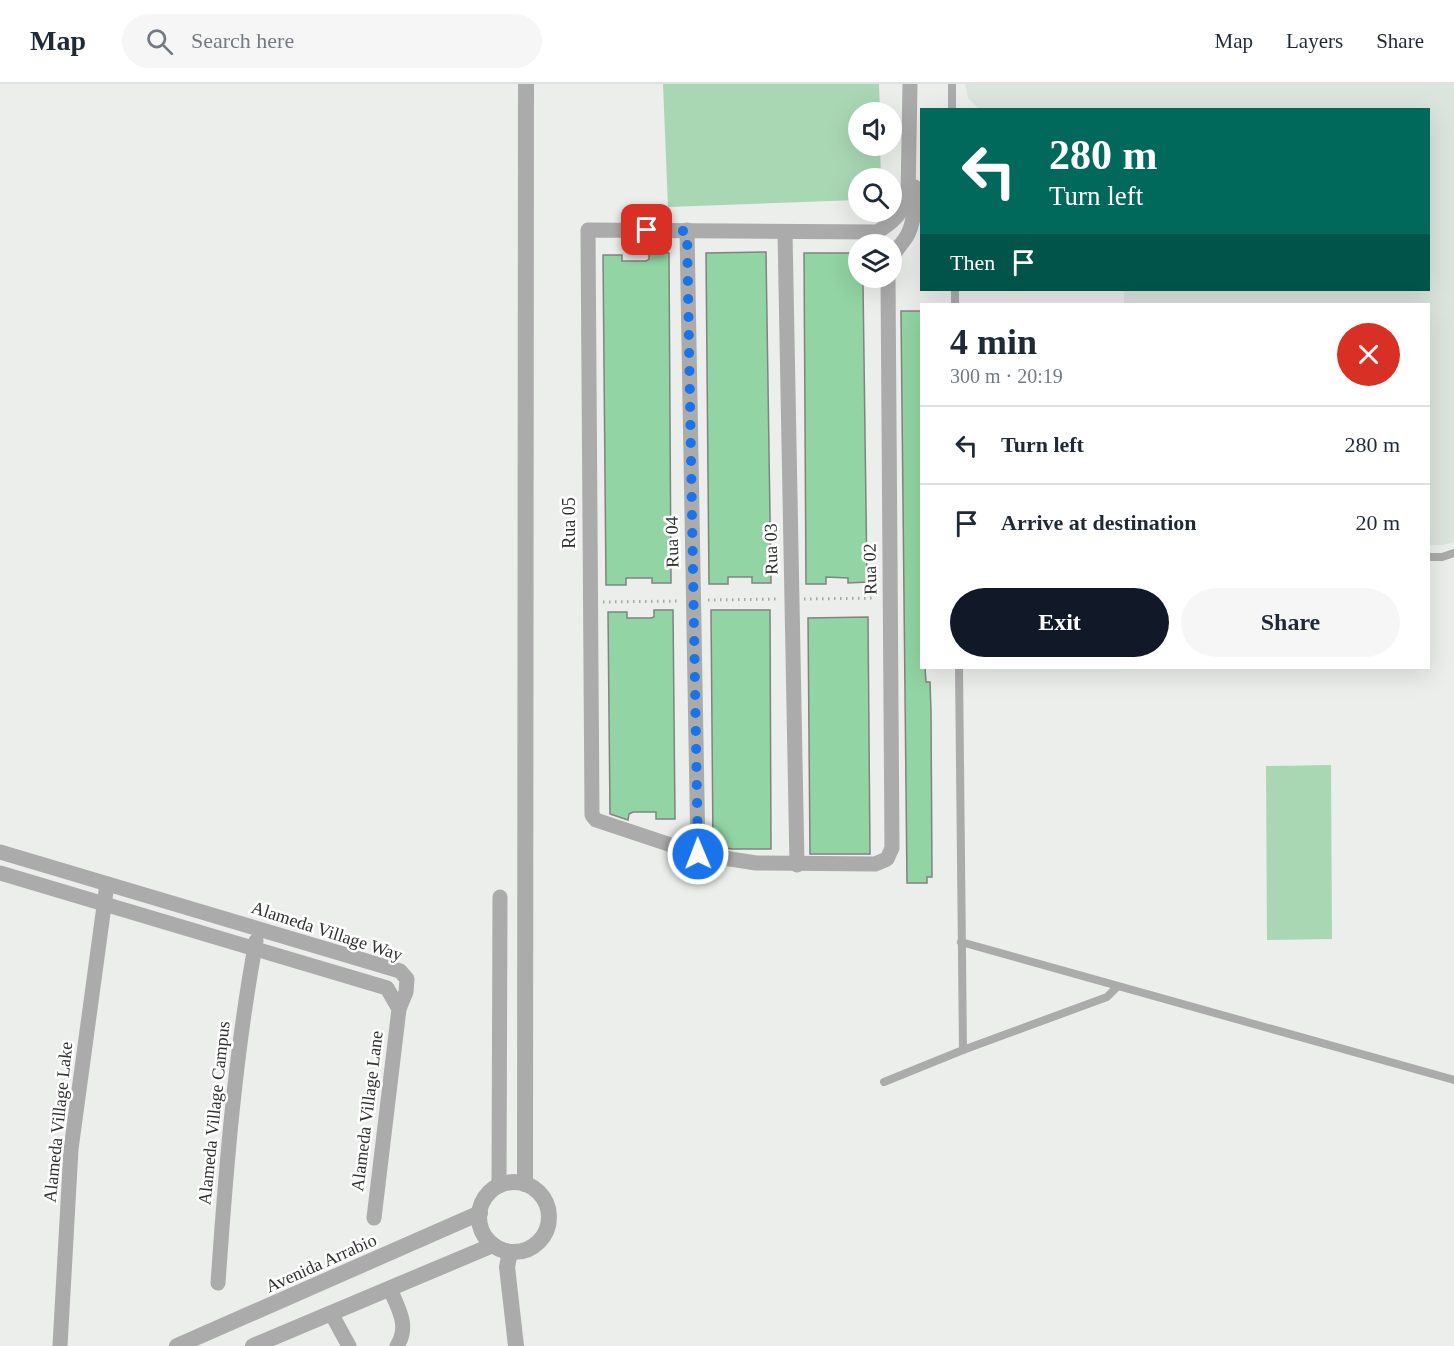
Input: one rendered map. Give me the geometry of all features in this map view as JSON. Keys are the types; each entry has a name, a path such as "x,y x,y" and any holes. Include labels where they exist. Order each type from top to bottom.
{"street":[{"path":"525,1184 526,84"},
{"path":"890,234 892,223 903,212 908,196 910,84"},
{"path":"902,238 907,235 915,213 918,84"},
{"path":"892,223 907,235"},
{"name":"Rua 05","path":"687,231 588,230 592,815 601,823 698,854"},
{"path":"687,231 785,232 848,242"},
{"name":"Rua 04","path":"687,231 698,854"},
{"name":"Rua 03","path":"785,232 797,865"},
{"name":"Rua 02","path":"797,865 875,864 887,859 892,848 888,288"},
{"name":"Alameda Village Way","path":"0,852 400,971 407,979 406,992 399,1009"},
{"path":"698,854 756,863 797,865"},
{"name":"Alameda Village Way","path":"0,873 387,988 399,1009"},
{"name":"Alameda Village Lake","path":"60,1346 71,1149 107,884"},
{"path":"499,1186 500,897"},
{"name":"Alameda Village Campus","path":"218,1283 230,1120 250,969 259,929"},
{"name":"Alameda Village Lane","path":"374,1218 399,1009"},
{"path":"516,1182 525,1184 534,1188 546,1202 549,1211 547,1229 536,1245 519,1252 510,1252 493,1245 482,1230 480,1213 486,1197 499,1186 516,1182"},
{"name":"Avenida Arrabio","path":"177,1346 248,1317 480,1213"},
{"path":"248,1317 256,1335 255,1345 493,1245"},
{"path":"510,1252 507,1267 516,1346"},
{"path":"390,1289 403,1320 400,1344"},
{"path":"331,1313 349,1346"}],"lane":[{"path":"952,84 952,108"},
{"path":"1430,558 1454,553"},
{"path":"959,669 963,1050"},
{"path":"962,942 1454,1080"},
{"path":"884,1082 1107,997 1117,987"}],"path":[{"path":"589,602 890,598"}],"shaded area":[{"path":"965,84 1454,84 1454,542 1430,545 1430,303 1124,303 1124,291 1430,291 1430,108 978,108 968,98"}],"green space":[{"path":"663,84 879,84 880,102 848,102 848,156 880,156 881,168 848,168 848,200 668,207"},
{"path":"1331,765 1332,939 1267,940 1266,766"}],"building":[{"path":"766,252 771,583 752,583 752,577 728,577 728,584 709,584 706,253"},
{"path":"649,253 669,253 671,583 652,583 652,578 626,578 626,585 606,585 603,255 622,255 622,261 646,261 649,259"},
{"path":"804,253 848,253 848,288 863,288 867,582 848,583 848,578 826,577 826,584 806,584"},
{"path":"901,311 920,311 920,669 925,669 926,682 930,682 932,877 927,877 927,883 907,883"},
{"path":"654,610 673,610 675,819 656,819 656,812 633,812 629,814 628,820 610,814 608,612 627,612 627,618 651,618 654,617"},
{"path":"711,610 770,610 771,849 732,849 713,846"},
{"path":"868,617 870,854 810,854 808,618"}],"route":[{"path":"647,230 687,231 698,854"}]}
